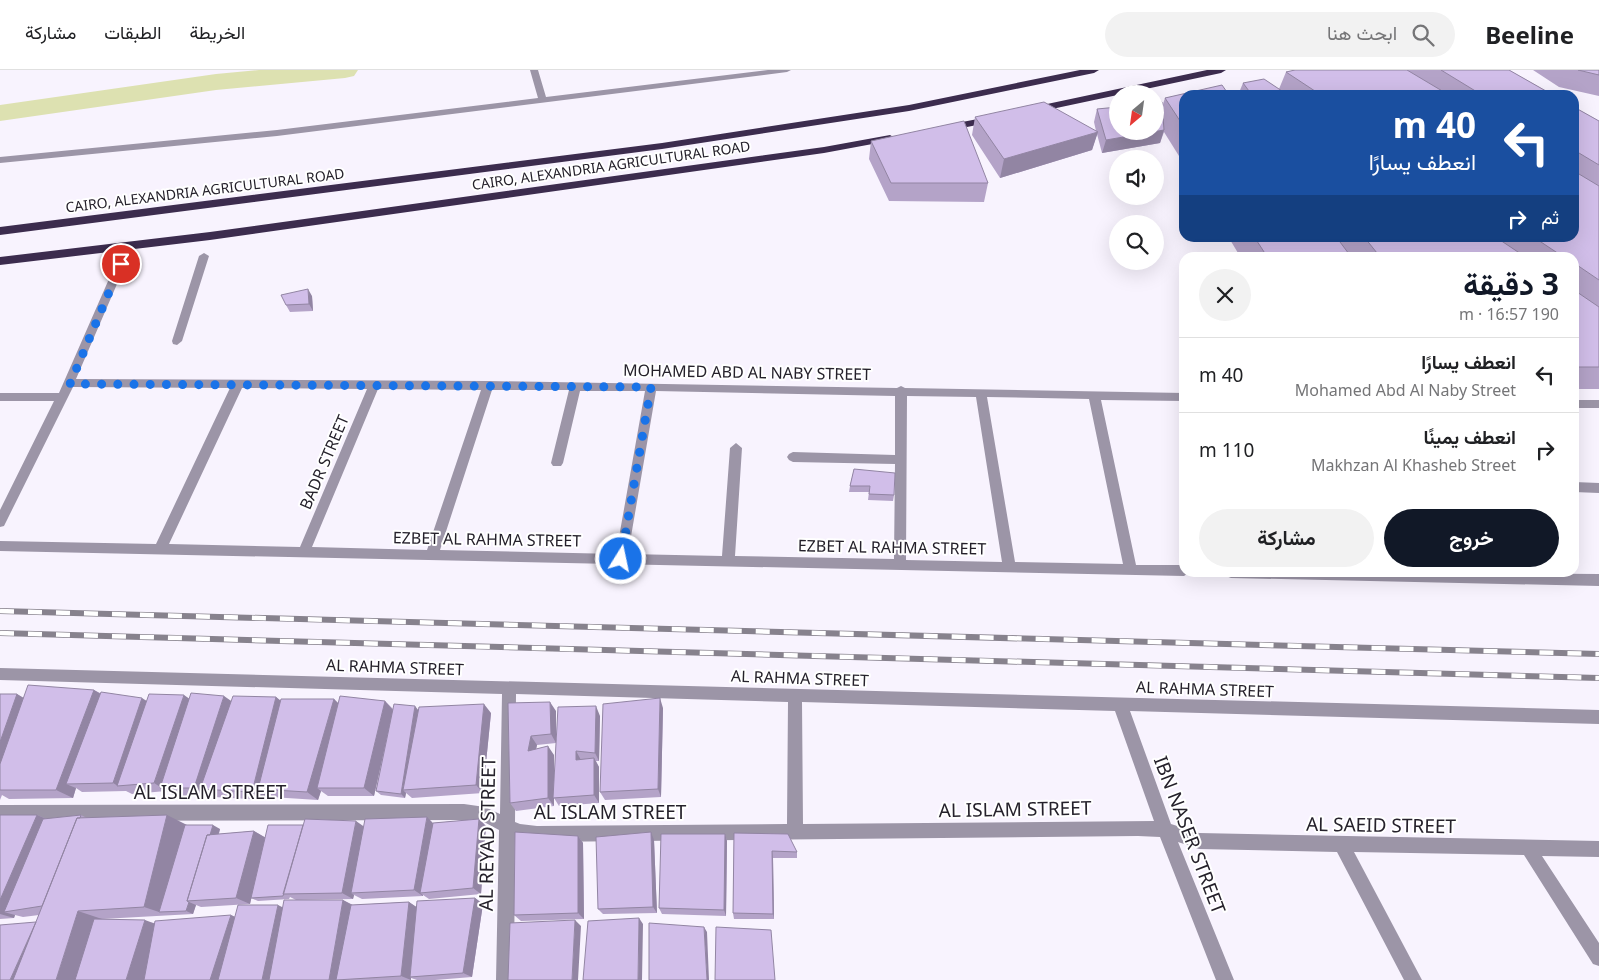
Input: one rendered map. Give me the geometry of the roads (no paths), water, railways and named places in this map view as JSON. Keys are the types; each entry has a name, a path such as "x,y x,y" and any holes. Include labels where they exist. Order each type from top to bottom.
{"highway":[{"name":"CAIRO, ALEXANDRIA AGRICULTURAL ROAD","path":"0,231 662,146 909,108 1094,70"},
{"path":"1026,112 1221,70"},
{"path":"931,131 1007,116"},
{"name":"CAIRO, ALEXANDRIA AGRICULTURAL ROAD","path":"0,261 128,247 824,150 903,136"}],"street":[{"path":"534,70 543,101"},
{"path":"0,160 276,133 787,70"},
{"path":"0,522 70,384 128,247"},
{"path":"177,340 204,256"},
{"name":"MOHAMED ABD AL NABY STREET","path":"70,384 576,386 901,390 1179,397"},
{"path":"160,549 238,384"},
{"name":"BADR STREET","path":"304,552 375,384"},
{"path":"432,555 488,385"},
{"path":"557,463 576,386"},
{"path":"621,559 651,387"},
{"path":"900,565 901,390"},
{"path":"981,392 1009,567"},
{"path":"1094,394 1131,570"},
{"path":"0,397 62,397"},
{"path":"1579,404 1599,404"},
{"path":"728,561 736,448"},
{"path":"793,457 901,460"},
{"path":"1579,487 1599,488"},
{"name":"EZBET AL RAHMA STREET","path":"0,546 1179,571"},
{"path":"1478,577 1599,580"},
{"name":"AL RAHMA STREET","path":"0,674 1599,717"},
{"name":"AL REYAD STREET","path":"505,980 509,688"},
{"path":"794,831 795,695"},
{"name":"IBN NASER STREET","path":"1120,704 1165,830 1225,980"},
{"name":"AL ISLAM STREET","path":"0,813 464,812 485,815 519,832 537,834 1113,828 1165,830"},
{"name":"AL SAEID STREET","path":"1165,830 1199,841 1599,849"},
{"path":"1341,844 1413,980"},
{"path":"1528,848 1599,958"}],"waterway":[{"path":"0,113 216,82 345,70"}],"railway":[{"path":"0,611 1599,654"},
{"path":"0,633 1599,678"}]}
